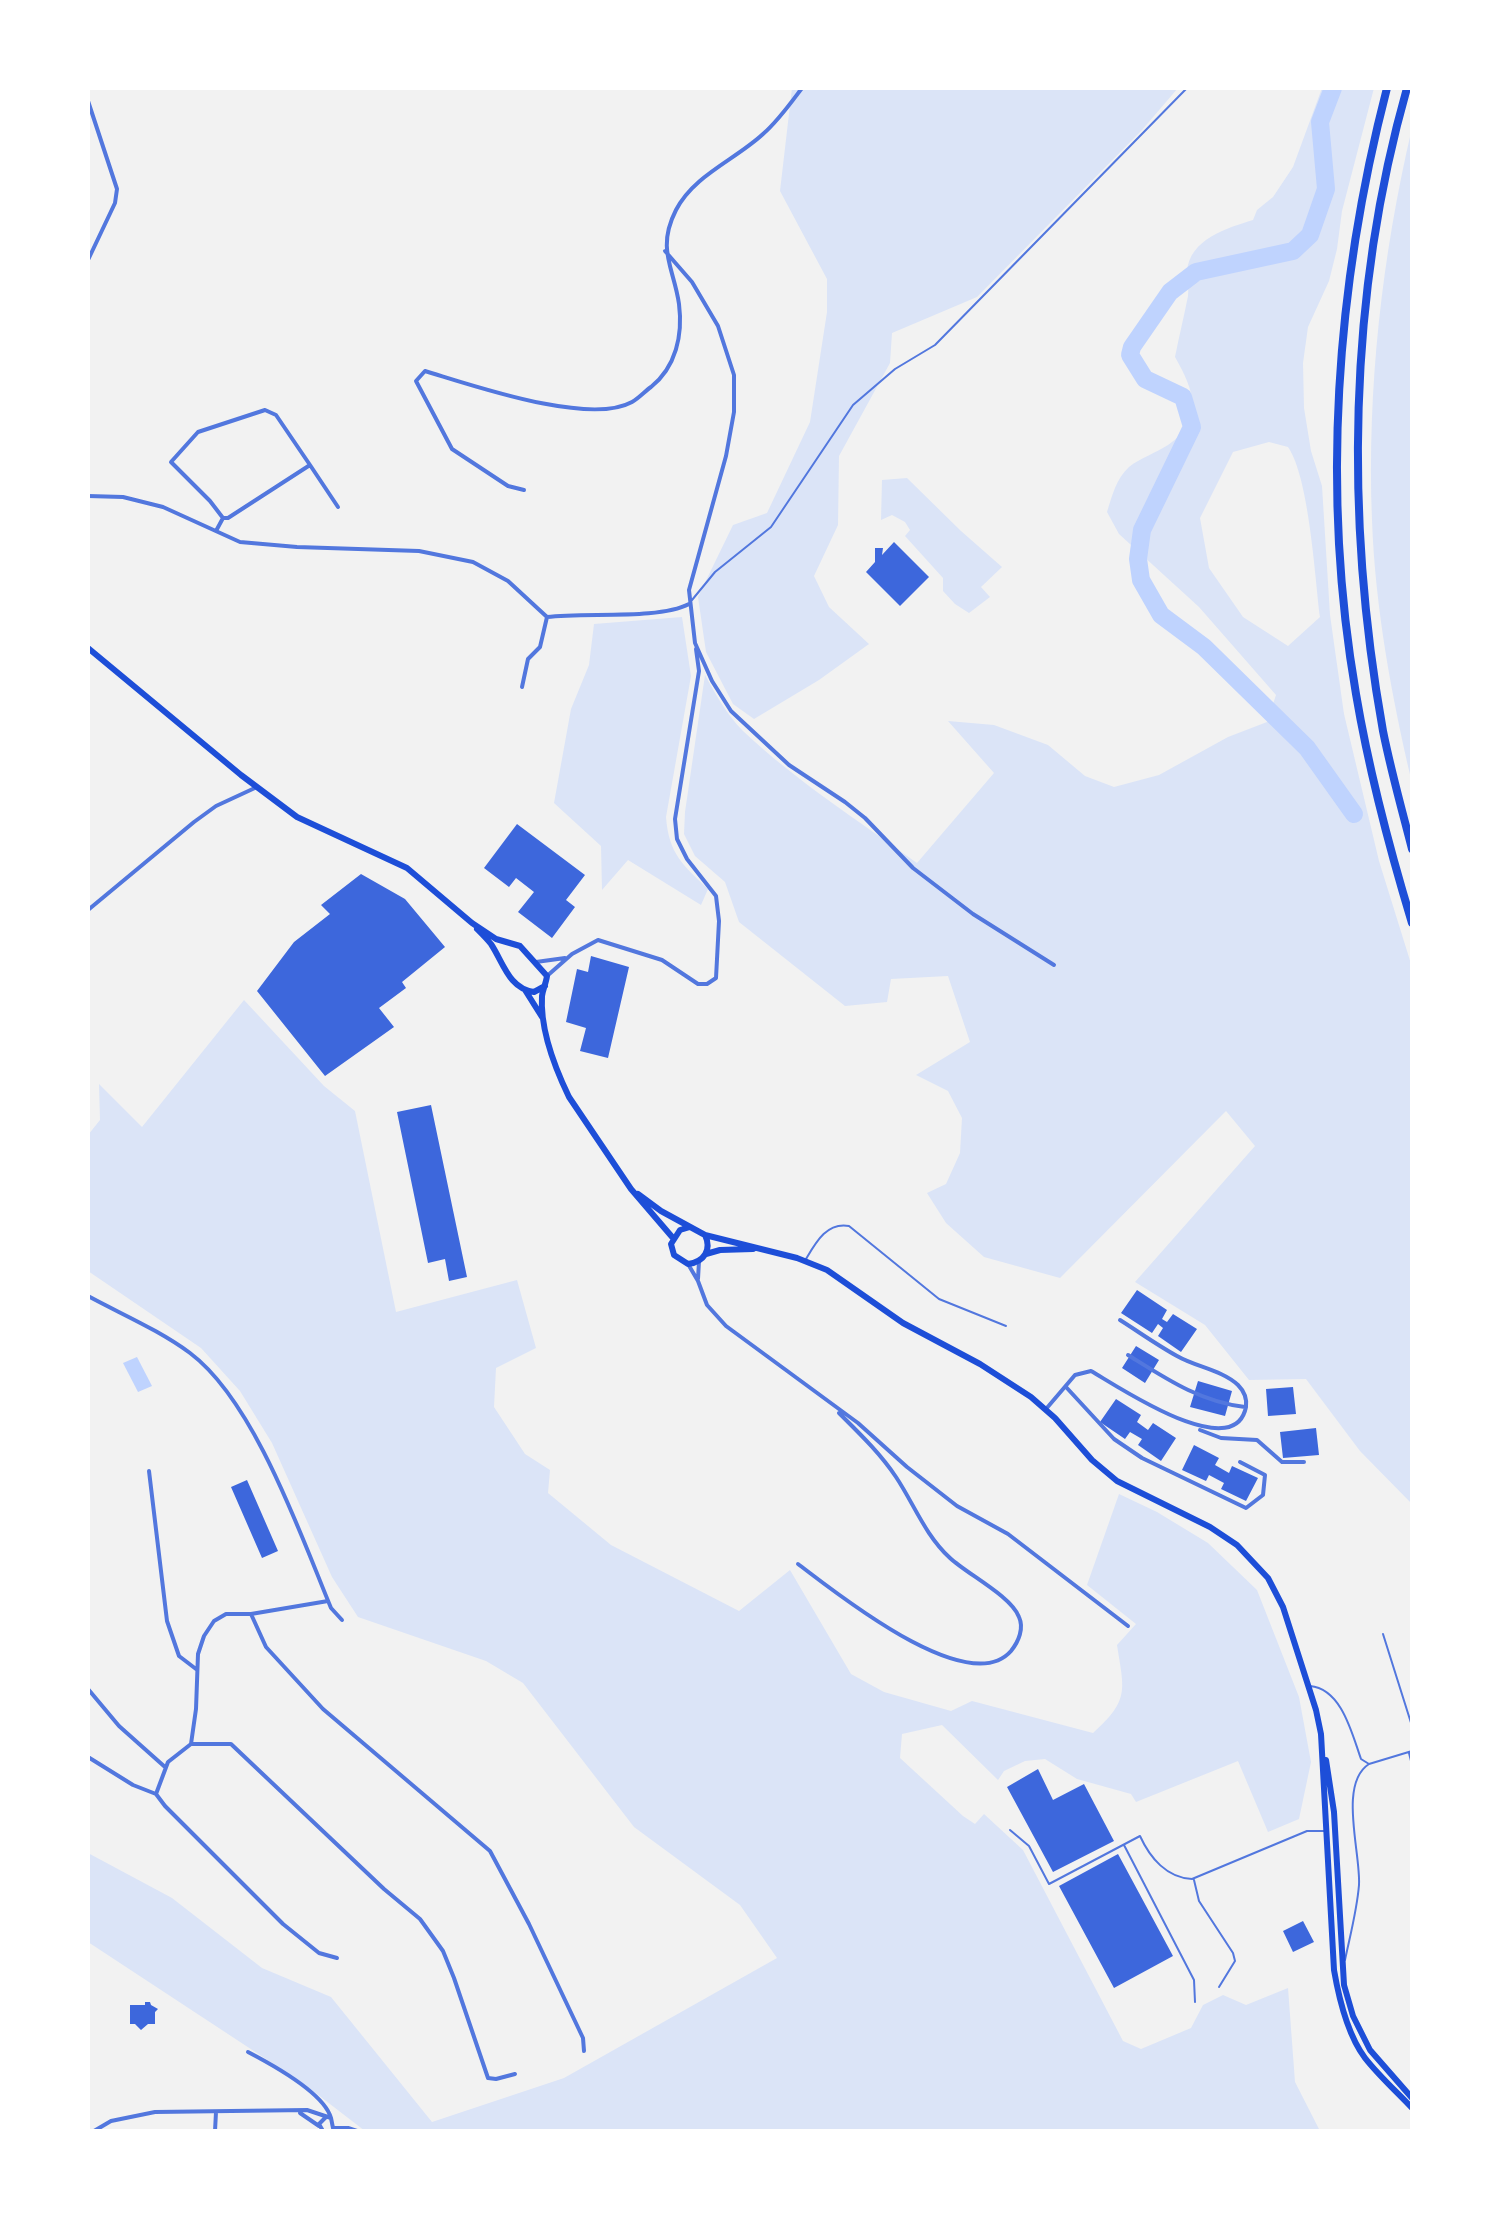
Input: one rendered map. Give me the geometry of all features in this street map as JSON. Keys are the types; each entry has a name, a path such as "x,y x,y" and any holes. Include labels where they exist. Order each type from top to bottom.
{"highway":[{"path":"1387,88 1361,203 1347,290 1338,395 1338,516 1341,575 1356,693 1381,811 1412,923"},
{"path":"1407,88 1390,159 1370,276 1358,456 1363,583 1369,639 1384,734 1412,849"}],"main road":[{"path":"88,641 97,656"},
{"path":"88,648 257,787 309,824 407,868 472,923 496,939 520,946 547,976 544,1021"},
{"path":"472,923 491,944 502,968 525,990 544,1021 569,1097 631,1189 673,1238 674,1255 688,1264 720,1250 756,1249"},
{"path":"498,958 502,948 510,943"},
{"path":"525,990 534,992 545,986"},
{"path":"631,1189 661,1211 705,1235 805,1260 846,1282 903,1323 980,1364 1046,1409 1092,1460 1117,1481 1210,1527 1237,1545 1258,1565 1283,1607 1316,1710 1328,1768 1336,1840 1344,1985 1353,2016 1370,2050 1412,2098"},
{"path":"673,1238 680,1230 690,1227"},
{"path":"705,1235 708,1244 706,1254"},
{"path":"1323,1751 1338,1990 1352,2035 1364,2056 1412,2108"},
{"path":"1326,1831 1336,1840"}],"street":[{"path":"524,490 508,486 452,449 416,381 425,371 507,395 588,411 630,403 665,375 679,339 679,304 665,251 675,213 684,197 703,179 762,136 802,88"},
{"path":"88,101 115,174 117,189 115,203 88,260"},
{"path":"547,976 568,958 598,940 662,960 698,984 707,984 716,978 719,921 716,896 687,859 677,839 675,819 699,671 689,604 692,577 726,456 734,412 734,375 718,326 692,282 665,251"},
{"path":"223,518 171,462 198,432 265,410 276,415 338,507"},
{"path":"223,518 228,518 310,465"},
{"path":"88,496 138,500 188,516 232,540 251,544 419,551 473,562 508,581 547,617 665,611 689,604"},
{"path":"216,531 223,518"},
{"path":"522,687 528,659 540,647 547,617"},
{"path":"695,643 712,681 731,711 789,765 865,818 913,868 973,914 1054,965"},
{"path":"88,910 194,822 216,806 257,787"},
{"path":"536,962 568,958"},
{"path":"698,1281 699,1261"},
{"path":"688,1264 707,1305 718,1319 858,1423 957,1506 1019,1541 1128,1626"},
{"path":"88,1296 191,1354 208,1369 235,1403 249,1424 280,1489 328,1601 342,1620"},
{"path":"1120,1320 1177,1356 1233,1381 1245,1395 1246,1407 1238,1421 1212,1429 1191,1425"},
{"path":"1128,1355 1190,1393 1246,1407"},
{"path":"1046,1409 1075,1375 1091,1371 1216,1437 1257,1440 1282,1462 1304,1462"},
{"path":"1065,1386 1114,1439 1142,1458 1246,1508 1263,1495 1265,1475 1240,1462"},
{"path":"798,1564 889,1630 942,1654 989,1662 1008,1654 1020,1636 1020,1621 1014,1608 950,1558 937,1544 882,1458 832,1405"},
{"path":"149,1471 167,1621 179,1656 196,1669"},
{"path":"156,1794 165,1767 191,1744 198,1654 204,1636 214,1621 226,1614 251,1614 328,1601"},
{"path":"251,1614 266,1647 323,1709 490,1851 529,1924 583,2038 584,2051"},
{"path":"88,1689 119,1726 165,1767"},
{"path":"191,1744 231,1744 384,1889 420,1919 449,1964 488,2078 515,2074"},
{"path":"88,1757 133,1785 156,1794 283,1924 319,1953 337,1958"},
{"path":"248,2052 270,2063 311,2093 328,2109 332,2129 357,2131"},
{"path":"94,2131 111,2121 155,2112 307,2110 328,2118"},
{"path":"215,2131 216,2112"},
{"path":"298,2112 307,2115 321,2129"},
{"path":"321,2129 320,2121 328,2118"}],"lane":[{"path":"689,604 715,572 771,527 853,405 895,369 935,345 950,331 1187,88"},
{"path":"805,1260 830,1229 849,1226 939,1299 1006,1326"},
{"path":"1383,1634 1412,1726"},
{"path":"1308,1686 1314,1685 1337,1705 1352,1729 1361,1759 1369,1764"},
{"path":"1343,1973 1359,1885 1354,1786 1362,1769 1369,1764 1410,1751 1412,1765"},
{"path":"1010,1830 1029,1846 1049,1884 1140,1836 1144,1846 1161,1866 1178,1877 1193,1879 1307,1831 1326,1831"},
{"path":"1123,1844 1194,1980 1195,2002"},
{"path":"1193,1879 1199,1901 1233,1953 1235,1961 1219,1987"}],"shaded area":[{"path":"792,88 1178,88 1142,130 977,297 892,333 890,363 839,456 838,525 814,576 829,607 869,644 819,680 754,719 733,704 706,652 698,597 733,525 767,513 810,422 827,312 827,279 780,191"},
{"path":"1322,88 1374,88 1342,211 1329,281 1308,327 1303,363 1304,408 1311,451 1322,486 1330,615 1344,714 1379,861 1412,967 1412,1504 1360,1451 1306,1379 1249,1380 1205,1325 1135,1282 1255,1146 1226,1111 1060,1278 984,1257 946,1223 927,1193 946,1184 960,1153 962,1118 948,1091 916,1075 970,1042 948,976 891,979 887,1002 845,1006 739,922 725,882 695,856 684,834 705,675 732,718 763,749 917,863 994,773 948,721 994,725 1048,745 1085,776 1114,787 1159,775 1228,737 1267,722 1276,695 1199,607 1119,534 1107,512 1115,488 1125,472 1180,435 1191,415 1191,393 1175,357 1188,296 1190,260 1211,236 1253,220 1257,210 1273,197 1293,167","holes":["1269,442 1288,447 1306,503 1320,617 1288,646 1243,617 1209,568 1200,518 1233,452"]},
{"path":"1412,128 1412,783 1391,686 1381,619 1374,553 1371,471 1379,322 1392,225"},
{"path":"907,478 1002,567 981,587 990,597 969,613 943,591 943,578 905,536 910,530 905,522 892,515 881,520 882,480"},
{"path":"682,617 691,676 666,817 670,840 678,858 708,889 701,905 628,860 602,890 601,846 554,803 571,709 589,665 594,624"},
{"path":"244,1000 324,1086 355,1111 396,1312 517,1280 536,1348 496,1368 494,1407 525,1454 550,1470 548,1493 611,1545 739,1611 790,1570 851,1674 884,1692 951,1711 972,1701 1093,1733 1119,1703 1122,1684 1117,1645 1136,1624 1087,1585 1119,1494 1157,1512 1208,1543 1257,1590 1299,1697 1311,1762 1299,1819 1268,1832 1238,1761 1136,1802 1131,1794 1077,1779 1045,1759 1025,1761 1004,1771 998,1780 942,1725 902,1734 900,1758 963,1816 975,1824 984,1814 1023,1850 1123,2041 1141,2049 1191,2028 1203,2005 1223,1995 1246,2005 1288,1988 1295,2082 1320,2131 365,2131 304,2084 88,1942 88,1853 172,1898 262,1968 331,1997 432,2122 564,2078 777,1958 740,1905 634,1827 523,1683 486,1661 358,1617 332,1577 272,1443 240,1391 201,1348 88,1271 88,1135 100,1120 99,1084 142,1127"}],"water":[{"path":"137,1357 152,1386 138,1392 123,1363"}],"building":[{"path":"894,542 929,577 900,606 866,572 875,562 875,548 883,548 882,555"},
{"path":"517,824 585,875 566,900 575,907 552,938 518,912 534,892 516,878 509,887 484,868"},
{"path":"361,874 405,899 445,947 402,982 406,988 379,1008 394,1027 325,1076 257,991 294,942 330,914 321,905"},
{"path":"591,956 629,967 608,1058 580,1051 586,1028 566,1022 577,969 588,972"},
{"path":"431,1105 467,1277 449,1281 445,1259 428,1263 397,1112"},
{"path":"1137,1290 1167,1310 1162,1319 1167,1322 1173,1314 1197,1329 1181,1352 1158,1336 1163,1328 1158,1324 1152,1333 1121,1313"},
{"path":"1136,1346 1159,1360 1145,1383 1122,1368"},
{"path":"1198,1381 1232,1391 1225,1416 1190,1407"},
{"path":"1293,1387 1296,1414 1268,1416 1266,1389"},
{"path":"1116,1399 1141,1415 1137,1422 1148,1430 1153,1423 1176,1438 1161,1461 1138,1445 1142,1439 1130,1432 1125,1439 1100,1422"},
{"path":"1316,1428 1319,1455 1283,1458 1280,1432"},
{"path":"1194,1445 1219,1458 1215,1465 1229,1473 1232,1466 1258,1478 1246,1501 1221,1489 1224,1483 1209,1475 1206,1481 1182,1470"},
{"path":"247,1480 278,1551 262,1558 231,1487"},
{"path":"1038,1769 1053,1800 1084,1784 1114,1841 1053,1872 1007,1787"},
{"path":"1118,1854 1173,1956 1114,1988 1059,1886"},
{"path":"1303,1921 1314,1942 1293,1952 1283,1931"},
{"path":"145,2002 158,2009 155,2024 148,2024 141,2030 130,2024 130,2005 145,2005"}],"waterway":[{"path":"1333,88 1320,122 1326,189 1310,235 1293,251 1196,272 1170,292 1132,347 1130,355 1145,379 1183,397 1192,427 1142,530 1138,559 1141,580 1161,615 1204,647 1307,748 1354,814"}]}
